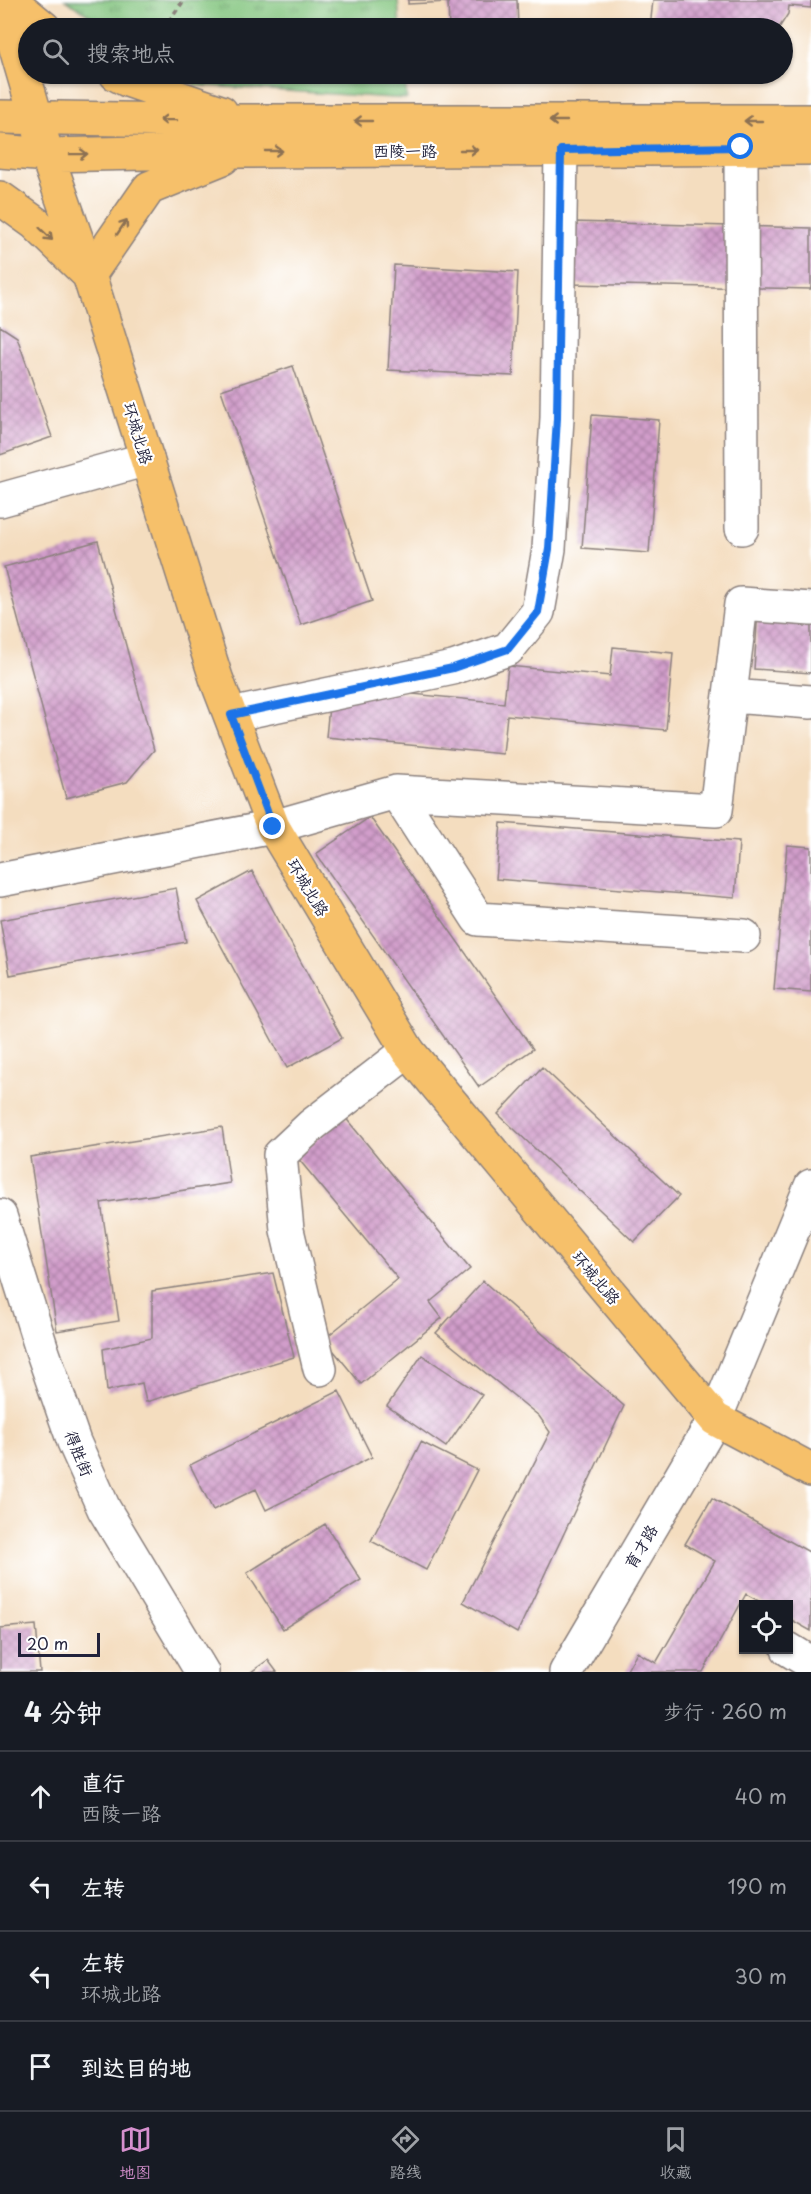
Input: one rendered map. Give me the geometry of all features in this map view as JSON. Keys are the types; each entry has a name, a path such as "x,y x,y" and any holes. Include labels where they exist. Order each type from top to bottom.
{"main road":[{"name":"环城北路","path":"2,0 18,56"},
{"path":"10,0 32,18"},
{"name":"环城北路","path":"26,84 46,155 89,275 216,678 273,827 408,1051 715,1419 811,1470"},
{"path":"0,198 35,224 89,275 148,188 240,136 213,108 139,84"},
{"name":"西陵一路","path":"0,117 240,136 561,150 811,148"},
{"name":"西陵一路","path":"0,151 46,155 240,136 811,122"}],"street":[{"path":"741,147 742,528"},
{"path":"231,715 453,668 508,649 538,612 549,549 556,430 561,150"},
{"path":"0,500 147,459"},
{"path":"0,880 273,827 396,792 716,810 741,604 811,609"},
{"path":"731,696 811,702"},
{"path":"396,792 478,918 744,936"},
{"path":"320,1369 287,1230 280,1155 312,1125 408,1051"},
{"name":"育才路","path":"566,1672 715,1419 811,1186"},
{"name":"得胜街","path":"0,1216 45,1360 74,1442 95,1490 104,1509 202,1672"},
{"path":"793,1652 811,1663"}],"path":[{"path":"171,18 184,0"}],"green space":[{"path":"65,0 398,0 399,18 93,18"},
{"path":"194,84 405,84 407,99"}],"building":[{"path":"408,0 517,0 518,18 449,18 448,2 408,4"},
{"path":"653,0 811,0 811,8 789,6 785,18 651,18"},
{"path":"572,222 811,228 811,289 570,284"},
{"path":"394,265 518,272 513,376 388,370"},
{"path":"0,326 17,337 52,437 0,455"},
{"path":"293,366 372,601 301,625 221,390"},
{"path":"592,415 659,420 649,553 582,548"},
{"path":"98,541 154,750 127,782 66,798 4,567"},
{"path":"758,610 811,614 811,673 754,669"},
{"path":"613,647 673,653 666,730 507,715 503,754 326,737 331,686 504,703 508,666 610,676"},
{"path":"370,817 533,1049 479,1087 316,854"},
{"path":"501,823 739,842 735,898 496,879"},
{"path":"787,845 811,847 811,992 774,989"},
{"path":"252,871 342,1038 287,1068 197,901"},
{"path":"176,888 186,942 10,975 0,920"},
{"path":"542,1067 679,1196 634,1242 498,1114"},
{"path":"344,1116 470,1269 430,1302 442,1318 361,1384 324,1339 398,1279 296,1156"},
{"path":"222,1127 230,1183 101,1203 119,1321 57,1331 30,1157"},
{"path":"273,1273 294,1357 146,1402 142,1383 107,1391 103,1349 152,1338 152,1291"},
{"path":"483,1281 624,1406 517,1633 463,1602 550,1432 539,1416 436,1333"},
{"path":"422,1355 482,1395 446,1447 387,1406"},
{"path":"339,1391 372,1457 266,1510 256,1489 213,1510 190,1465"},
{"path":"421,1442 477,1470 426,1570 371,1541"},
{"path":"712,1498 811,1553 811,1631 793,1621 793,1600 757,1600 746,1594 743,1600 739,1600 739,1607 703,1672 626,1672 637,1652 656,1663 715,1561 685,1544"},
{"path":"325,1524 361,1580 283,1629 247,1573"},
{"path":"36,1625 40,1672 0,1672 0,1628"},
{"path":"268,1660 277,1672 251,1672"}],"route":[{"path":"273,827 231,715 453,668 508,649 538,612 549,549 557,418 561,150 741,147"}]}
